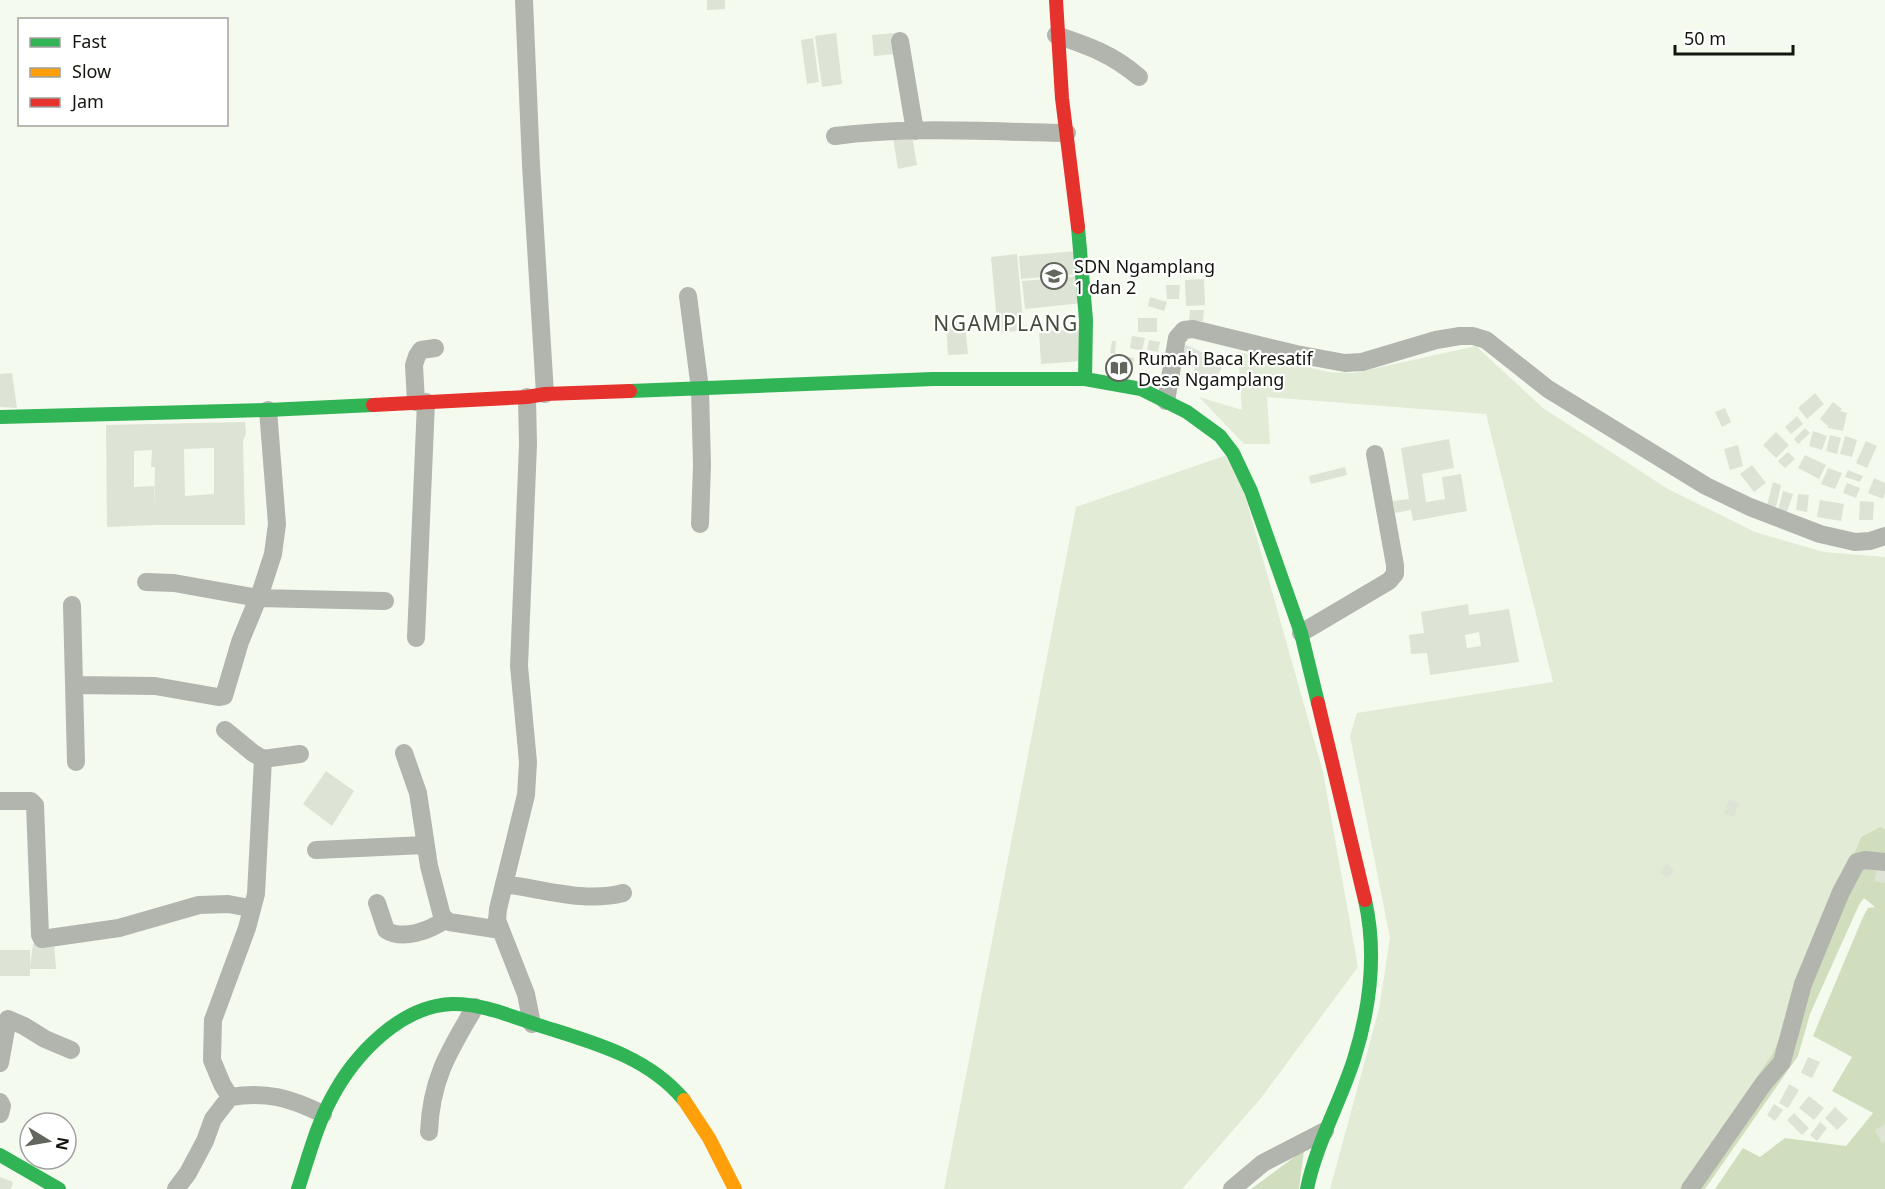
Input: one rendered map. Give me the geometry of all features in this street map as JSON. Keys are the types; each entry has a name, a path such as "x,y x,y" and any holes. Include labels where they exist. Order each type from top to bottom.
{"street":[{"path":"524,0 531,165 536,396 528,445 519,666 528,762 526,795 497,920 526,994 532,1024"},
{"path":"1056,0 1056,35 1085,306 1087,354 1084,379"},
{"path":"1056,35 1104,52 1122,62 1139,77"},
{"path":"900,41 915,131"},
{"path":"835,136 968,130 1067,132"},
{"path":"687,296 700,389 702,465 700,524"},
{"path":"1166,401 1177,338 1181,332 1188,329 1212,332 1296,354 1345,363 1362,362 1436,340 1473,336 1486,340 1548,389 1706,486 1750,507 1820,534 1855,542 1870,542 1885,536"},
{"path":"416,639 421,402 416,359 422,350 435,348"},
{"path":"0,417 268,410 933,379 1084,379 1129,386 1187,412 1220,436 1233,453 1251,491 1301,633 1366,904 1372,949 1369,997 1353,1059 1312,1165 1307,1189"},
{"path":"74,685 155,686 222,698 224,696 240,642 273,554 277,524 268,410"},
{"path":"1301,633 1389,581 1395,574 1375,454"},
{"path":"146,582 174,583 258,598 384,601"},
{"path":"72,604 76,762"},
{"path":"225,730 263,759 300,754"},
{"path":"404,753 418,793 425,831 425,845 438,903 445,920"},
{"path":"230,1097 222,1084 213,1060 213,1020 247,928 250,908 256,894 263,759"},
{"path":"0,801 31,801 35,805 42,939 119,928 199,905 228,904 250,908"},
{"path":"316,850 425,845"},
{"path":"1690,1189 1764,1083 1782,1062 1803,984 1840,892 1857,862 1875,860 1885,862"},
{"path":"504,884 593,897 609,897 623,892"},
{"path":"376,903 386,930 397,935 435,927 445,920 501,930"},
{"path":"298,1189 324,1114 350,1071 368,1049 399,1022 410,1015 435,1006 449,1004 475,1007 532,1024 641,1062 664,1078 687,1104 705,1132 735,1189"},
{"path":"429,1132 430,1104 447,1054 475,1007"},
{"path":"0,1063 8,1019 71,1050"},
{"path":"176,1189 188,1173 205,1141 213,1119 230,1097 253,1093 277,1097 300,1103 324,1114"},
{"path":"0,1102 0,1114"},
{"path":"1232,1189 1263,1163 1325,1131"},
{"path":"0,1151 59,1189"}],"green space":[{"path":"1476,346 1543,408 1668,489 1755,532 1824,552 1885,557 1885,829 1880,827 1861,837 1773,1053 1681,1189 1330,1189 1379,1009 1390,938 1350,736 1357,713 1553,682 1486,414 1267,397 1270,444 1244,444 1199,397 1242,410 1238,352 1329,372 1354,373"},
{"path":"1233,453 1323,772 1358,967 1261,1098 1182,1189 944,1189 1076,507"},
{"path":"1880,827 1885,829 1885,1189 1715,1189 1743,1148 1760,1157 1785,1138 1846,1146 1873,1113 1832,1091 1852,1057 1813,1036 1863,917 1868,908 1875,907 1864,898 1810,1014 1798,1056 1705,1189 1680,1189 1773,1053 1861,837"},
{"path":"1304,1150 1299,1189 1251,1189"}],"building":[{"path":"707,0 725,0 725,9 707,10"},
{"path":"836,33 842,84 822,87 815,36"},
{"path":"895,33 897,54 874,56 872,35"},
{"path":"813,38 819,82 807,84 801,40"},
{"path":"912,135 917,165 898,169 893,138"},
{"path":"1076,251 1079,274 1021,279 1019,256"},
{"path":"1017,254 1024,330 998,333 991,257"},
{"path":"1079,276 1083,303 1025,309 1022,281"},
{"path":"1204,279 1205,305 1186,306 1185,280"},
{"path":"1166,285 1180,285 1179,299 1167,299"},
{"path":"1150,297 1167,302 1164,311 1148,306"},
{"path":"1190,310 1204,310 1203,321 1189,321"},
{"path":"1138,318 1157,318 1157,332 1138,332"},
{"path":"946,322 965,322 968,354 948,355"},
{"path":"1082,329 1083,361 1041,364 1039,331"},
{"path":"1132,336 1145,338 1142,351 1130,348"},
{"path":"1149,340 1160,342 1158,352 1147,350"},
{"path":"1112,341 1116,341 1115,354 1110,353"},
{"path":"1186,345 1224,362 1217,378 1210,375 1204,387 1189,379 1195,368 1179,361"},
{"path":"1120,355 1134,358 1129,377 1115,373"},
{"path":"12,373 17,408 0,407 0,374"},
{"path":"1815,393 1824,404 1807,419 1798,408"},
{"path":"1833,402 1842,409 1840,411 1847,413 1843,431 1828,428 1820,419"},
{"path":"1725,408 1731,422 1722,427 1715,412"},
{"path":"1797,416 1803,424 1791,434 1785,427"},
{"path":"245,422 246,433 243,441 245,525 107,527 106,425","holes":["214,448 214,494 185,496 184,449","152,450 151,467 155,467 154,511 154,486 134,487 134,451"]},
{"path":"1805,428 1810,433 1798,444 1794,439"},
{"path":"1813,431 1827,436 1822,450 1809,446"},
{"path":"1776,432 1789,445 1776,458 1763,445"},
{"path":"1830,435 1841,438 1837,454 1826,451"},
{"path":"1845,436 1857,440 1852,457 1840,454"},
{"path":"1449,439 1454,468 1422,474 1426,502 1445,499 1442,477 1461,474 1467,511 1413,521 1411,510 1395,513 1393,501 1409,499 1401,448"},
{"path":"1866,441 1877,446 1867,468 1856,463"},
{"path":"1738,445 1743,466 1730,470 1724,449"},
{"path":"1788,452 1795,459 1785,468 1778,461"},
{"path":"1805,455 1826,465 1819,479 1798,468"},
{"path":"1752,465 1766,483 1754,492 1740,474"},
{"path":"1345,467 1347,475 1311,484 1309,476"},
{"path":"1828,468 1842,473 1835,489 1821,484"},
{"path":"1848,470 1863,476 1860,482 1845,477"},
{"path":"1874,478 1885,483 1883,499 1868,493"},
{"path":"1773,482 1781,485 1776,507 1767,505"},
{"path":"1847,483 1860,488 1856,498 1843,493"},
{"path":"1783,491 1793,494 1787,512 1778,510"},
{"path":"1798,494 1809,495 1807,512 1796,510"},
{"path":"1820,500 1844,504 1841,521 1817,517"},
{"path":"1860,501 1874,502 1873,520 1859,520"},
{"path":"1468,604 1469,615 1509,609 1519,662 1430,675 1427,653 1411,654 1409,635 1424,633 1421,612","holes":["1479,632 1481,646 1467,648 1465,635"]},
{"path":"326,771 354,791 332,826 303,804"},
{"path":"1729,799 1739,803 1734,817 1724,814"},
{"path":"1667,863 1674,870 1667,878 1660,872"},
{"path":"1878,866 1885,867 1885,883 1874,881"},
{"path":"33,944 54,944 56,969 30,969 30,976 0,976 0,950 30,950 30,966"},
{"path":"1808,1057 1820,1062 1812,1078 1801,1073"},
{"path":"1789,1084 1799,1090 1788,1108 1779,1103"},
{"path":"1809,1096 1824,1108 1814,1120 1799,1108"},
{"path":"1774,1104 1783,1110 1775,1121 1767,1115"},
{"path":"1835,1107 1848,1119 1837,1130 1825,1118"},
{"path":"1794,1113 1809,1128 1802,1135 1787,1120"},
{"path":"1820,1122 1827,1128 1817,1141 1810,1135"},
{"path":"1885,1124 1885,1142 1882,1143 1875,1130"},
{"path":"0,1177 13,1182 11,1189 0,1189"}],"traffic: fast":[{"path":"1078,227 1086,320 1085,379 1141,389 1187,412 1220,436 1233,453 1251,491 1301,633 1318,703"},
{"path":"630,391 933,379 1085,379"},
{"path":"0,417 373,405"},
{"path":"1307,1189 1316,1156 1360,1040 1368,1000 1371,960 1371,940 1365,900"},
{"path":"298,1189 321,1121 331,1099 352,1066 366,1050 397,1023 433,1007 452,1004 478,1006 608,1048 657,1074 684,1100"},
{"path":"0,1155 59,1189"}],"traffic: slow":[{"path":"684,1100 709,1138 735,1189"}],"traffic: jam":[{"path":"1056,0 1062,98 1078,227"},
{"path":"373,405 630,391"},
{"path":"1318,703 1365,900"}],"place":[{"name":"SDN Ngamplang 1 dan 2","path":"1054,276"},
{"name":"Rumah Baca Kresatif Desa Ngamplang","path":"1119,368"}],"district":[{"name":"NGAMPLANG","path":"1006,323"}]}
